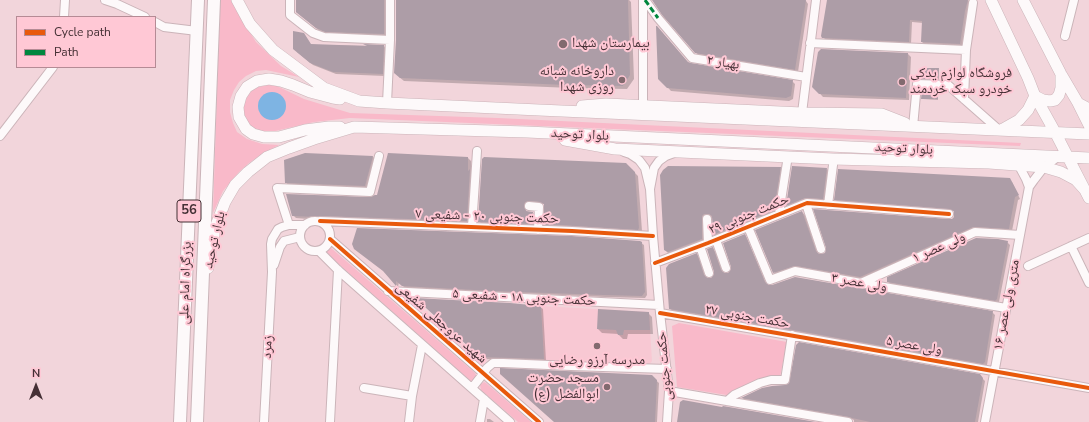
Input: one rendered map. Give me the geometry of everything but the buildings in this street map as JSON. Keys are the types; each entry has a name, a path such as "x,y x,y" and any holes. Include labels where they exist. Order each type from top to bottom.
{"highway":[{"name":"بزرگراه امام علی","path":"180,422 198,0"},
{"name":"بزرگراه امام علی","path":"196,422 214,0"}],"main road":[{"name":"بلوار توحید","path":"237,0 250,24 273,50 324,88 359,101 531,110 1089,134"},
{"path":"992,0 1035,96 1055,132 1063,157 1087,194"},
{"path":"1023,0 1089,125"},
{"path":"1035,96 1043,100 1055,100 1059,95 1061,88 1061,74"},
{"path":"354,127 329,127 305,130 279,137 264,138 246,129 239,117 238,107 241,96 247,87 257,81 269,79 281,81 310,92 333,98 359,101"},
{"path":"1000,130 1019,120 1028,110 1035,96"},
{"path":"1078,103 1089,109"},
{"path":"531,110 606,104 882,114 913,127"},
{"name":"بلوار توحید","path":"200,328 210,255 216,228 224,202 235,185 248,172 268,157 314,139 354,127 527,132 1089,158"},
{"path":"527,132 615,149 833,159 1018,164 1044,167 1061,172 1076,180 1087,194"}],"street":[{"path":"64,16 65,0"},
{"path":"105,0 143,16"},
{"path":"290,0 290,15 313,33 324,37 390,40"},
{"path":"387,103 390,0"},
{"path":"643,106 644,0"},
{"name":"بهیار ۲","path":"644,0 692,58 806,77"},
{"path":"802,112 816,0"},
{"path":"1065,36 1074,0"},
{"path":"964,99 966,50 973,3"},
{"path":"156,22 164,26 197,31"},
{"path":"810,43 966,50"},
{"path":"0,136 51,68"},
{"path":"913,127 917,84 948,85 1000,130"},
{"path":"615,149 630,154 639,160 645,168 648,176 650,190"},
{"path":"472,227 477,151"},
{"path":"650,190 654,168 659,161 676,152"},
{"path":"305,225 289,225 277,188 370,192 378,156"},
{"path":"1030,187 1044,167 1063,157"},
{"path":"779,214 787,162"},
{"path":"1018,164 1030,187"},
{"path":"828,205 832,166"},
{"name":"۱۶ متری ولی عصر","path":"985,422 1030,187"},
{"name":"حکمت جنوبی","path":"650,190 655,262 669,392 667,422"},
{"path":"806,204 821,249"},
{"name":"حکمت جنوبی ۲۹","path":"655,262 704,245 806,204 949,214"},
{"path":"529,206 539,206 538,230"},
{"path":"708,219 704,245 709,273"},
{"path":"316,220 320,222 328,228 330,232 330,239 326,247 319,251 312,251 303,246 300,232 310,221 316,220"},
{"name":"حکمت جنوبی ۲۰ - شفیعی ۷","path":"320,222 472,227 653,236"},
{"name":"زمرد","path":"264,422 272,272 271,244 272,239 278,229 289,225"},
{"name":"ولی عصر ۳","path":"748,227 770,280 795,271 861,284 1006,308"},
{"name":"ولی عصر ۱","path":"861,284 975,232 1020,235"},
{"name":"زمرد","path":"272,272 282,244 285,240 300,237"},
{"path":"1028,266 1089,238"},
{"name":"شهید عروجعلی شفیعی","path":"330,239 539,422"},
{"path":"716,240 726,268"},
{"path":"1071,246 1089,283"},
{"name":"شهید عروجعلی شفیعی","path":"319,251 338,270 510,422"},
{"path":"330,422 338,270"},
{"path":"885,272 882,281 890,288"},
{"name":"حکمت جنوبی ۱۸ - شفیعی ۵","path":"388,291 660,309"},
{"name":"حکمت جنوبی ۲۷","path":"660,309 830,342"},
{"path":"727,401 734,395 760,383 771,380 785,380 792,335"},
{"name":"ولی عصر ۵","path":"830,342 1089,388"},
{"path":"408,422 422,345"},
{"path":"472,388 492,363 667,370"},
{"path":"364,388 412,396"},
{"path":"669,392 848,422"},
{"path":"480,422 484,399"}],"shaded area":[{"path":"220,0 232,0 237,12 256,42 281,66 299,77 266,70 256,71 246,76 239,82 230,100 230,112 237,132 247,139 262,144 279,145 262,154 239,172 223,191 213,213"},
{"path":"268,85 277,86 304,99 350,113 498,118 1021,143 1020,146 350,118 314,122 271,132 262,132 249,124 245,118 243,110 245,101 254,88"},
{"path":"330,247 475,373 475,379 470,381 325,252"},
{"name":"مدرسه آرزو رضایی","path":"541,306 649,312 652,361 649,365 544,361"},
{"path":"679,323 787,342 779,382 768,382 739,397 677,387 672,326"},
{"path":"484,382 531,422 518,422 481,390 480,385"}],"water":[{"path":"272,92 282,96 286,106 282,116 272,120 262,116 258,106 262,96"}],"marked path":[{"path":"645,0 658,18"}],"cycle path":[{"path":"655,263 807,203 949,214"},
{"path":"320,221 572,231 653,236"},
{"path":"330,239 539,422"},
{"path":"660,313 1089,388"}],"place":[{"name":"بیمارستان شهدا","path":"563,44"},
{"name":"داروخانه شبانه روزی شهدا","path":"622,80"},
{"name":"فروشگاه لوازم یدکی خودرو سبک خردمند","path":"902,82"},
{"name":"مدرسه آرزو رضایی","path":"597,346"},
{"name":"مسجد حضرت ابوالفضل (ع)","path":"607,387"}]}
